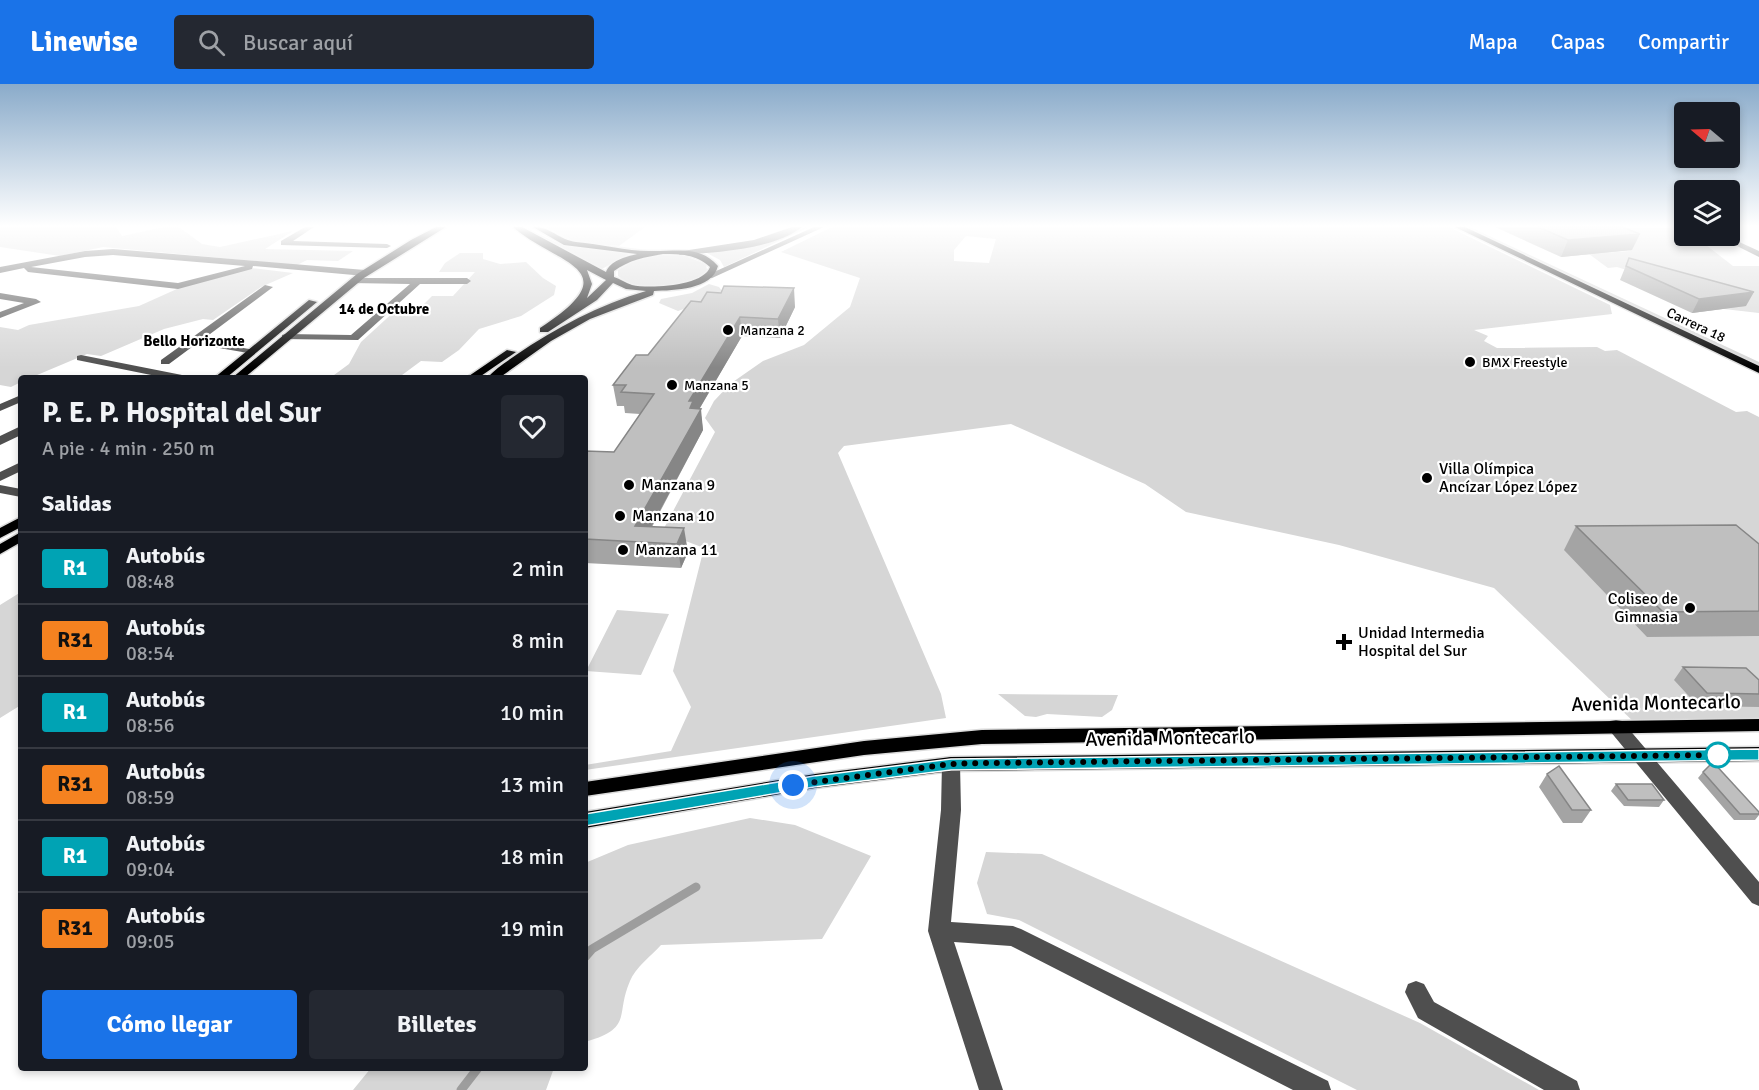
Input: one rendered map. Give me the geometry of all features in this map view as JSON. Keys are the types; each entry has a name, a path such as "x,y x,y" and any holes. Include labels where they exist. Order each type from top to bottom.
{"main road":[{"path":"241,375 286,337 353,274"},
{"path":"223,375 353,274"},
{"path":"544,330 576,306 588,290 588,282 584,274"},
{"path":"602,274 629,287 664,289"},
{"path":"476,375 594,298 611,278 610,274"},
{"name":"Carrera 18","path":"1557,274 1759,370"},
{"name":"Carrera 18","path":"1577,274 1759,358"},
{"path":"497,375 583,318 612,304 691,284 709,276"},
{"path":"0,534 18,522"},
{"path":"0,550 18,538"},
{"name":"Avenida Montecarlo","path":"588,789 864,748 982,737 1759,725"},
{"name":"Avenida Montecarlo","path":"588,819 814,781 951,764 1759,754"}],"street":[{"path":"56,274 178,286 222,274"},
{"path":"353,274 418,281 466,281"},
{"path":"709,276 714,274"},
{"path":"286,337 354,338 418,281"},
{"path":"165,362 268,287"},
{"path":"0,296 36,302 0,315"},
{"path":"194,341 250,352"},
{"path":"81,358 167,375"},
{"path":"0,408 18,399"},
{"path":"0,441 18,432"},
{"path":"0,477 18,468"},
{"path":"0,489 18,492"},
{"path":"1616,726 1759,897"},
{"path":"951,764 951,810 939,931 991,1090"},
{"path":"939,931 1013,936 1319,1090"},
{"path":"1416,992 1426,1010 1568,1090"}],"shaded area":[{"path":"228,274 291,274 261,287 213,320 203,319 164,329 101,356 87,354 37,375 18,375 18,384 11,387 0,385 0,327 18,330 29,325 139,306 188,284"},
{"path":"473,274 539,274 556,286 554,295 521,316 479,329 459,350 442,362 421,361 402,375 334,375 349,364 361,342 397,309 419,309 432,296 453,296"},
{"path":"618,274 702,274 689,282 664,288 638,286"},
{"name":"Villa Olímpica Ancízar López López","path":"848,274 1546,274 1610,305 1612,314 1474,330 1488,336 1484,341 1497,348 1597,347 1605,351 1617,350 1736,412 1747,411 1759,417 1759,725 1638,726 1494,588 1339,545 1186,512 1145,484 1011,424 844,446 838,453 941,694 946,718 588,770 588,765 671,751 691,707 673,671 704,548 662,532 715,432 705,418 714,401 730,384 763,361 804,345 850,307 860,278"},
{"path":"1564,274 1571,274 1759,362 1759,365"},
{"path":"1640,274 1759,274 1759,313 1724,309 1744,306"},
{"path":"709,284 719,287 722,291 701,303 678,311 659,303 661,299 692,293"},
{"path":"18,594 18,707 0,718 0,605"},
{"path":"617,610 669,614 641,675 588,671"},
{"path":"998,694 1118,695 1112,710 1102,717 1047,714 1036,717 1025,716"},
{"path":"750,818 795,825 871,856 822,939 661,945 632,976 617,1026 600,1037 588,1041 588,862 628,845"},
{"path":"986,852 1042,854 1420,1023 1539,1090 1357,1090 1019,920 987,914 977,883"},
{"path":"369,1071 553,1071 546,1090 353,1090"}],"building":[{"path":"1644,274 1688,274 1754,292 1699,299"},
{"path":"724,286 794,288 778,319 740,317 689,401 693,401 690,408 701,409 635,526 684,528 677,544 588,539 588,451 614,452 654,394 621,392 626,385 613,385 636,355 648,355 691,301 701,302 707,292 721,293"},
{"path":"1736,525 1759,544 1759,611 1663,612 1576,526"},
{"path":"1683,667 1746,668 1759,680 1759,694 1707,693"},
{"path":"1713,762 1759,814 1740,814 1703,772"},
{"path":"1559,766 1591,810 1572,810 1547,774"},
{"path":"1616,784 1652,784 1664,800 1628,800"}],"waterway":[{"path":"588,954 696,887"},
{"path":"461,1090 476,1071"}],"bus line":[{"name":"R1","path":"588,820 814,781 951,764 1759,754"}],"place":[{"name":"Manzana 2","path":"728,330"},
{"name":"BMX Freestyle","path":"1470,362"},
{"name":"Manzana 5","path":"672,385"},
{"name":"Villa Olímpica Ancízar López López","path":"1427,478"},
{"name":"Manzana 9","path":"629,485"},
{"name":"Manzana 10","path":"620,516"},
{"name":"Manzana 11","path":"623,550"},
{"name":"Coliseo de Gimnasia","path":"1690,608"},
{"name":"Unidad Intermedia Hospital del Sur","path":"1344,642"}],"district":[{"name":"14 de Octubre","path":"384,309"},
{"name":"Bello Horizonte","path":"194,341"}],"route":[{"path":"793,785 951,764 1718,755"}]}
